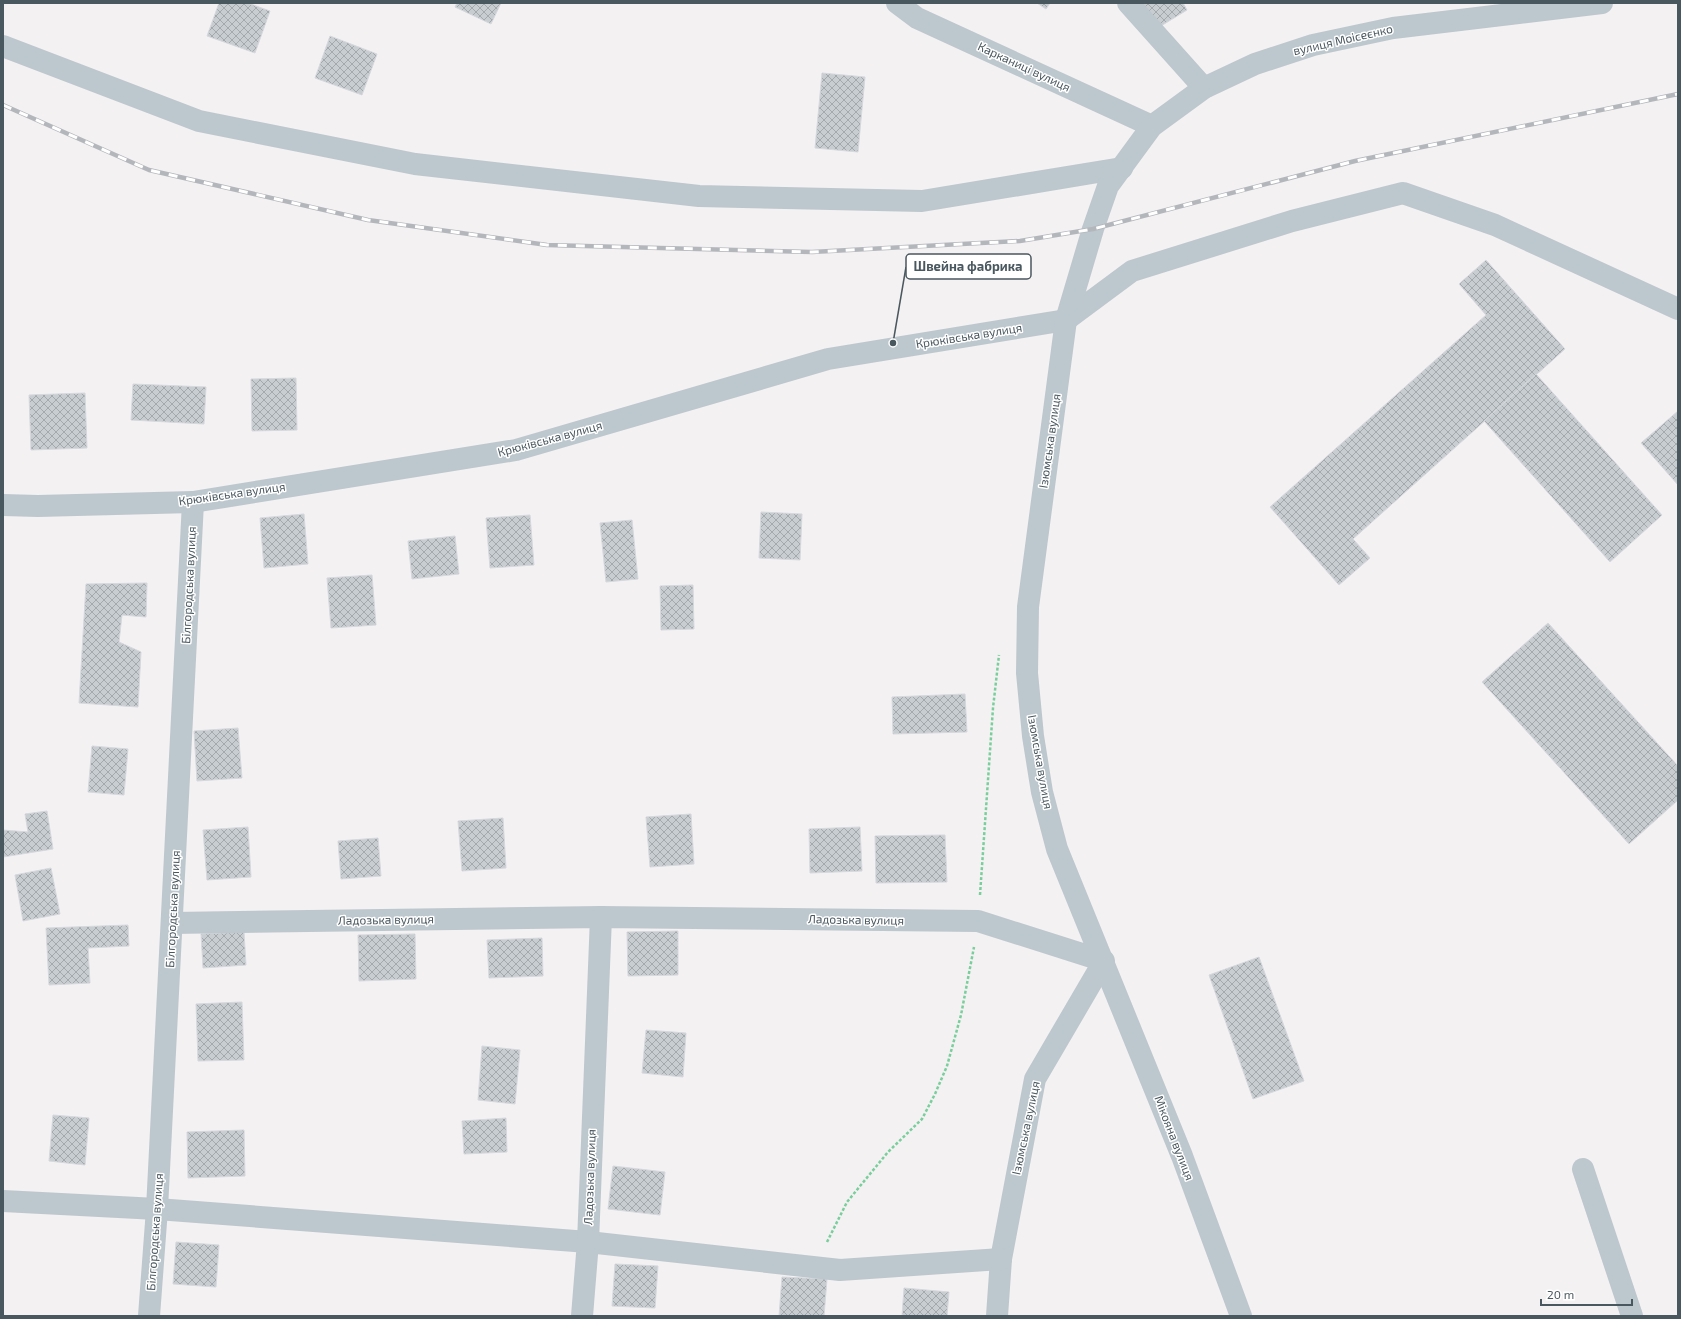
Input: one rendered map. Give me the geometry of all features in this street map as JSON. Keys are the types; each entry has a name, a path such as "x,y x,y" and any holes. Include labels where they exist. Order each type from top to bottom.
{"street":[{"name":"Карканиці вулиця","path":"898,3 917,18 1152,126"},
{"path":"1128,3 1204,88"},
{"name":"вулиця Моісеєнко","path":"1108,186 1152,126 1204,88 1255,64 1313,45 1393,28 1602,3"},
{"path":"3,46 199,121 415,164 691,195 922,201 1122,168"},
{"name":"Ізюмська вулиця","path":"997,1316 1001,1259 1035,1079 1104,961 1057,849 1041,785 1033,736 1027,673 1028,607 1066,320 1093,229 1108,186"},
{"path":"1066,320 1132,271 1292,221 1403,193 1495,225 1678,309"},
{"name":"Крюківська вулиця","path":"3,505 38,506 193,502 516,450 828,359 1066,320"},
{"name":"Білгородська вулиця","path":"149,1316 157,1209 193,502"},
{"name":"Ладозька вулиця","path":"172,923 601,917 978,921 1104,961"},
{"name":"Ладозька вулиця","path":"582,1316 588,1242 601,917"},
{"name":"Мікояна вулиця","path":"1104,961 1182,1156 1241,1316"},
{"path":"1583,1169 1632,1316"},
{"path":"3,1201 157,1209 588,1242 840,1270 1001,1259"}],"building":[{"path":"219,3 248,3 270,11 255,53 207,36"},
{"path":"457,3 501,3 491,24 455,7"},
{"path":"1037,3 1050,3 1046,9"},
{"path":"1141,3 1183,3 1187,10 1156,29"},
{"path":"330,36 377,54 362,95 315,78"},
{"path":"822,73 865,77 858,152 815,148"},
{"path":"1486,260 1565,349 1353,539 1370,558 1339,585 1270,507 1486,315 1459,284"},
{"path":"1536,374 1662,515 1610,562 1484,421"},
{"path":"296,378 297,430 252,431 251,379"},
{"path":"133,384 206,387 204,424 131,420"},
{"path":"85,393 87,448 31,450 29,395"},
{"path":"1678,411 1678,485 1641,443"},
{"path":"761,512 802,514 800,560 759,558"},
{"path":"304,514 308,564 264,568 260,518"},
{"path":"530,515 534,565 490,568 486,518"},
{"path":"632,520 638,579 606,582 600,523"},
{"path":"455,536 459,574 412,579 408,541"},
{"path":"372,575 376,625 331,628 327,578"},
{"path":"147,583 146,617 122,615 119,642 141,652 138,707 79,703 86,584"},
{"path":"693,585 694,629 661,630 660,586"},
{"path":"1548,623 1678,766 1678,800 1629,844 1482,682"},
{"path":"965,694 967,732 893,734 892,697"},
{"path":"238,728 242,778 197,781 194,731"},
{"path":"92,746 128,749 124,795 88,792"},
{"path":"47,811 53,849 3,857 3,830 28,832 25,814"},
{"path":"691,814 694,864 650,867 646,817"},
{"path":"503,818 506,868 462,871 458,821"},
{"path":"248,827 251,877 207,880 203,830"},
{"path":"860,827 862,871 810,873 809,829"},
{"path":"945,835 947,882 876,883 875,836"},
{"path":"378,838 381,876 341,879 338,841"},
{"path":"51,868 60,914 23,921 15,875"},
{"path":"128,925 129,946 88,948 90,983 49,985 46,928"},
{"path":"678,931 678,975 628,976 627,932"},
{"path":"244,932 246,965 203,968 201,934"},
{"path":"415,934 416,979 359,981 358,935"},
{"path":"542,938 543,976 489,978 487,940"},
{"path":"1259,957 1304,1081 1253,1099 1209,975"},
{"path":"242,1002 244,1060 198,1061 196,1004"},
{"path":"646,1030 686,1033 683,1077 642,1073"},
{"path":"482,1046 520,1050 515,1104 478,1100"},
{"path":"53,1115 89,1118 85,1165 49,1161"},
{"path":"506,1118 507,1152 464,1154 462,1121"},
{"path":"244,1130 245,1176 188,1178 187,1132"},
{"path":"613,1166 665,1172 660,1215 608,1209"},
{"path":"176,1242 219,1245 216,1287 173,1284"},
{"path":"615,1264 658,1266 655,1308 612,1306"},
{"path":"782,1277 827,1279 824,1316 779,1316"},
{"path":"904,1288 949,1292 947,1316 902,1316"}],"railway":[{"path":"3,105 149,170 368,220 547,245 812,252 1020,241 1093,229 1355,161 1678,94"}],"place":[{"name":"Швейна фабрика","path":"893,343"}]}
